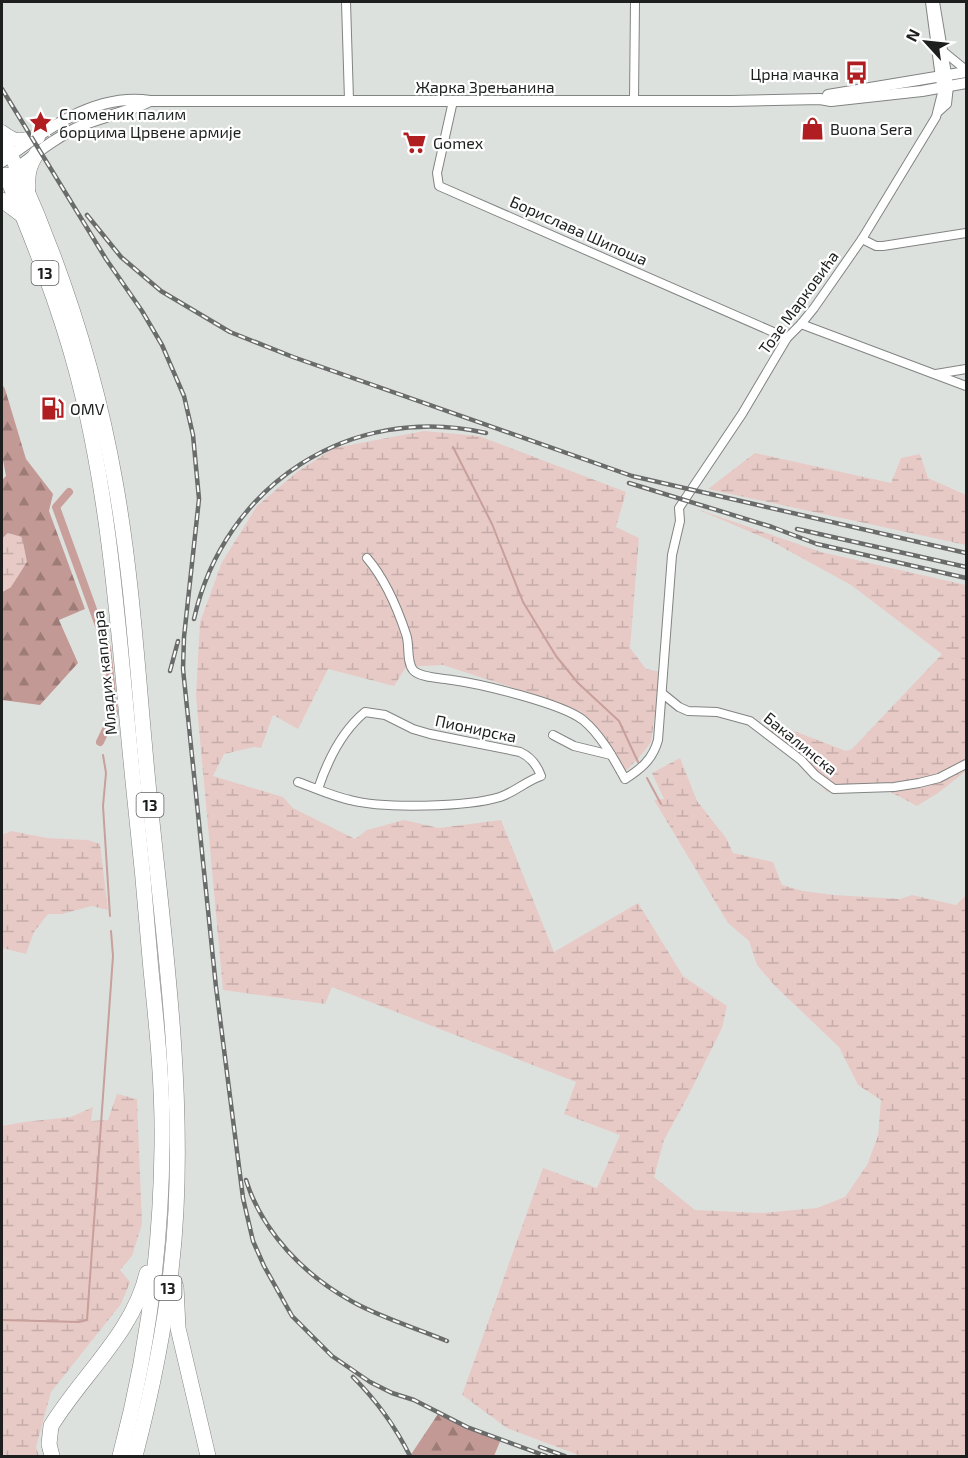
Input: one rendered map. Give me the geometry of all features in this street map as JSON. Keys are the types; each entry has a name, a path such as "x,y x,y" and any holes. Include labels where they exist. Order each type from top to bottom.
{"highway":[{"path":"29,194 28,171 37,153"},
{"name":"13","path":"6,167 29,194"},
{"name":"Младих каплара","path":"6,167 46,277 76,371 93,441 105,517 158,1042 162,1097 161,1182"},
{"name":"Младих каплара","path":"29,194 78,325 90,366 115,483 129,586 173,1041 177,1128 176,1212"},
{"path":"2,200 24,217"},
{"path":"52,1456 49,1444 51,1426 126,1323 142,1291 147,1275 161,1182"},
{"name":"13","path":"120,1456 140,1373 150,1314 158,1244 161,1182"},
{"path":"176,1212 178,1328 208,1456"},
{"name":"13","path":"135,1456 152,1386 163,1325 176,1212"}],"main road":[{"path":"2,132 15,140 22,141 38,137"},
{"name":"13","path":"2,138 6,167"}],"street":[{"path":"346,2 348,100"},
{"path":"634,101 635,2"},
{"path":"930,2 944,81"},
{"path":"935,2 944,52 944,81"},
{"path":"944,52 966,71 944,81"},
{"path":"944,81 966,82"},
{"name":"Жарка Зрењанина","path":"820,99 829,94 944,81"},
{"name":"Жарка Зрењанина","path":"6,167 38,137 67,119 96,106 137,99 150,101 634,101 820,99 831,101 924,90 944,81"},
{"name":"Тозе Марковића","path":"663,694 672,555 680,520 679,508 742,414 787,338 801,324 862,239 939,109 947,104 944,81"},
{"path":"924,90 939,109"},
{"name":"Жарка Зрењанина","path":"6,167 37,153 68,132 83,125 139,107 150,101"},
{"name":"Борислава Шипоша","path":"453,101 437,173 439,186 787,338"},
{"path":"862,239 876,246 883,246 966,233"},
{"path":"801,324 966,386"},
{"path":"935,374 966,369"},
{"path":"367,558 382,578 406,634 410,663 414,670 421,674 524,697 567,711 589,726 611,755 625,779 651,758 658,740 663,694"},
{"name":"Бакалинска","path":"663,694 679,708 688,711 717,712 750,721 834,789 894,787 919,783 939,778 966,764"},
{"name":"Пионирска","path":"298,782 351,801 391,805 458,804 501,796 541,776 533,761 520,752 430,734 385,716 365,712 358,718 333,753 325,767 318,789"},
{"path":"553,735 574,746 611,755"}],"green space":[{"path":"2,384 26,459 53,494 49,511 85,609 59,620 78,663 40,705 2,700 2,592 11,587 8,533 2,539 2,480 6,476 2,455"},
{"path":"424,431 479,436 626,492 616,527 639,538 630,648 646,669 661,672 651,742 626,771 581,712 523,691 443,665 406,667 394,686 328,669 298,729 273,715 261,748 254,747 224,754 213,776 283,797 293,808 355,839 367,830 404,820 439,828 501,820 554,952 638,903 683,976 727,1006 722,1028 664,1140 654,1177 695,1210 762,1213 817,1208 845,1197 867,1165 878,1136 881,1100 858,1085 839,1047 775,986 757,965 749,941 728,923 654,800 664,799 652,773 680,758 697,801 726,838 733,853 773,862 782,885 803,891 834,895 900,899 912,895 956,905 966,895 966,1456 581,1456 507,1428 462,1395 543,1168 597,1188 620,1135 564,1114 576,1082 332,987 325,1004 223,990 196,696 200,622 222,562 257,506 297,472 334,448"},
{"path":"755,453 891,483 901,458 920,454 928,478 966,495 966,545 708,489"},
{"path":"697,509 821,552 966,585 966,771 917,806 885,789 850,789 827,792 806,769 766,739 773,723 846,751 852,749 942,654 851,585 769,540"},
{"path":"8,533 22,537 27,562 11,587 2,592 2,539"},
{"path":"11,831 47,838 88,840 100,844 108,910 92,906 62,914 48,914 34,932 26,954 2,948 2,835"},
{"path":"117,1094 137,1099 142,1224 132,1256 120,1270 130,1282 121,1304 51,1392 36,1447 39,1456 2,1456 2,1126 71,1117 93,1107 91,1121 108,1120"},
{"path":"438,1414 501,1439 494,1456 410,1456"}],"waterway":[{"path":"453,447 492,524 523,602 556,656 578,683 619,721 638,762"},
{"path":"69,492 56,507 107,648 114,713 100,742"},
{"path":"103,755 106,773 103,806 110,916"},
{"path":"647,778 661,804"},
{"path":"2,1320 79,1322 87,1320 113,956 111,931"}],"railway":[{"path":"2,89 106,259 162,345 184,396 193,435 199,499 184,637 183,669 216,987 243,1198 253,1241 292,1316 332,1356 370,1382 392,1393 414,1400 467,1427 546,1456"},
{"path":"87,215 121,257 161,291 230,332 293,357 632,476 966,553"},
{"path":"194,619 210,571 233,529 264,493 301,464 342,443 388,430 436,427 486,433"},
{"path":"629,483 772,527 817,544 966,578"},
{"path":"797,529 966,567"},
{"path":"170,671 178,641"},
{"path":"246,1180 253,1199 274,1235 302,1266 318,1279 364,1308 447,1341"},
{"path":"353,1377 385,1414 410,1456"},
{"path":"540,1447 565,1456"}],"place":[{"name":"Црна мачка","path":"857,73"},
{"name":"Споменик палим борцима Црвене армије","path":"41,122"},
{"name":"Buona Sera","path":"812,128"},
{"name":"Gomex","path":"415,142"},
{"name":"OMV","path":"52,408"}]}
